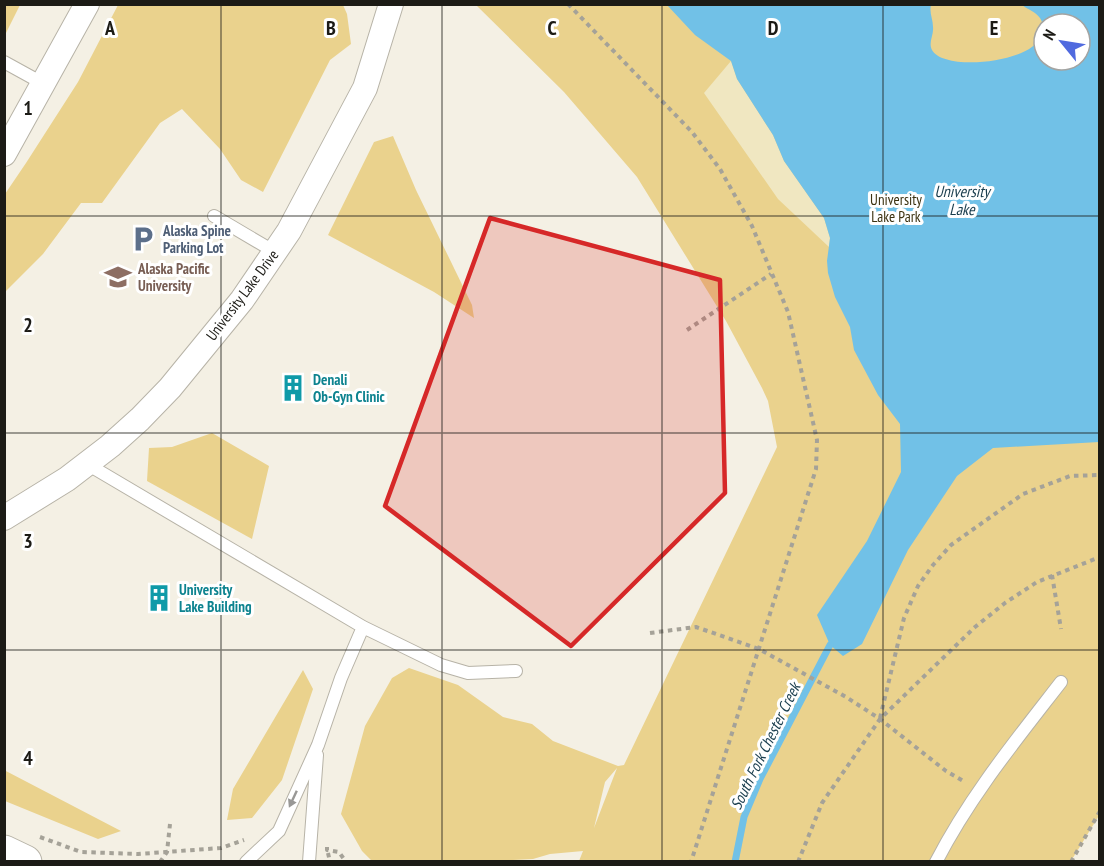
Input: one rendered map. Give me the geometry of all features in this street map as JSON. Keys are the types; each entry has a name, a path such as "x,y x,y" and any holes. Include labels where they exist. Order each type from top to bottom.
{"main road":[{"path":"4,852 31,849"}],"street":[{"path":"4,154 87,4"},
{"name":"University Lake Drive","path":"4,518 67,479 140,419 170,388 242,300 289,231 365,88 391,4"}],"lane":[{"path":"4,62 44,84"},
{"path":"214,216 275,252"},
{"path":"87,464 363,627 441,665 468,673 516,671"},
{"path":"246,861 279,831 318,746 341,678 363,627"},
{"path":"936,861 953,828 997,763 1061,682"},
{"path":"309,861 318,746"}],"path":[{"path":"568,4 692,132 720,169 752,226 788,312 817,440 816,469 691,861"},
{"path":"687,330 771,273"},
{"path":"880,719 904,618 918,586 933,565 951,545 1023,494 1070,476 1100,474"},
{"path":"798,861 822,803 880,719 975,627 1022,591 1052,575 1100,557"},
{"path":"1052,575 1061,628"},
{"path":"650,633 696,627 759,649 880,719 946,771 979,791"},
{"path":"1071,861 1100,811"},
{"path":"160,861 167,852 170,824"},
{"path":"31,849 138,854 221,848 244,840 251,835"},
{"path":"326,842 327,850 339,852 346,861"}],"highlighted area":[{"path":"490,218 720,280 725,493 571,646 385,506"}],"green space":[{"path":"4,5 20,5 5,35"},
{"path":"118,5 343,5 347,14 351,44 330,60 263,192 241,180 220,149 182,109 160,123 102,203 81,203 43,254 5,292 5,194 78,82"},
{"name":"University Lake Park","path":"476,5 1099,5 1100,814 1071,861 579,861 583,851 550,854 533,859 491,861 372,861 362,851 341,814 365,726 392,678 409,668 458,685 503,717 532,724 553,741 618,766 624,765 777,447 768,401 762,388 726,321 637,177 564,92","holes":["617,768 594,828 605,782"]},
{"path":"393,136 416,190 472,305 474,318 434,292 328,235 374,142"},
{"path":"212,433 269,466 252,539 147,481 149,448 172,447"},
{"path":"303,670 313,689 282,780 252,818 227,820 233,789"},
{"path":"4,770 121,831 98,839 5,801"}],"sand":[{"path":"731,61 737,79 773,135 784,161 824,218 830,238 829,247 778,199 704,93"}],"water":[{"name":"University Lake","path":"667,5 931,5 932,50 940,57 953,61 988,61 1022,53 1032,46 1032,72 1092,72 1092,12 1034,12 1022,5 1099,5 1099,442 993,448 957,476 908,550 862,644 843,656 830,645 817,615 867,541 901,472 900,424 878,395 854,350 850,327 835,297 828,273 830,238 824,218 784,161 773,135 737,79 731,61 695,35"}],"waterway":[{"name":"South Fork Chester Creek","path":"735,862 744,817 760,779 830,645"}],"place":[{"name":"Alaska Spine Parking Lot","path":"143,239"},
{"name":"Alaska Pacific University","path":"118,277"},
{"name":"Denali Ob-Gyn Clinic","path":"293,388"},
{"name":"University Lake Building","path":"159,598"}]}
